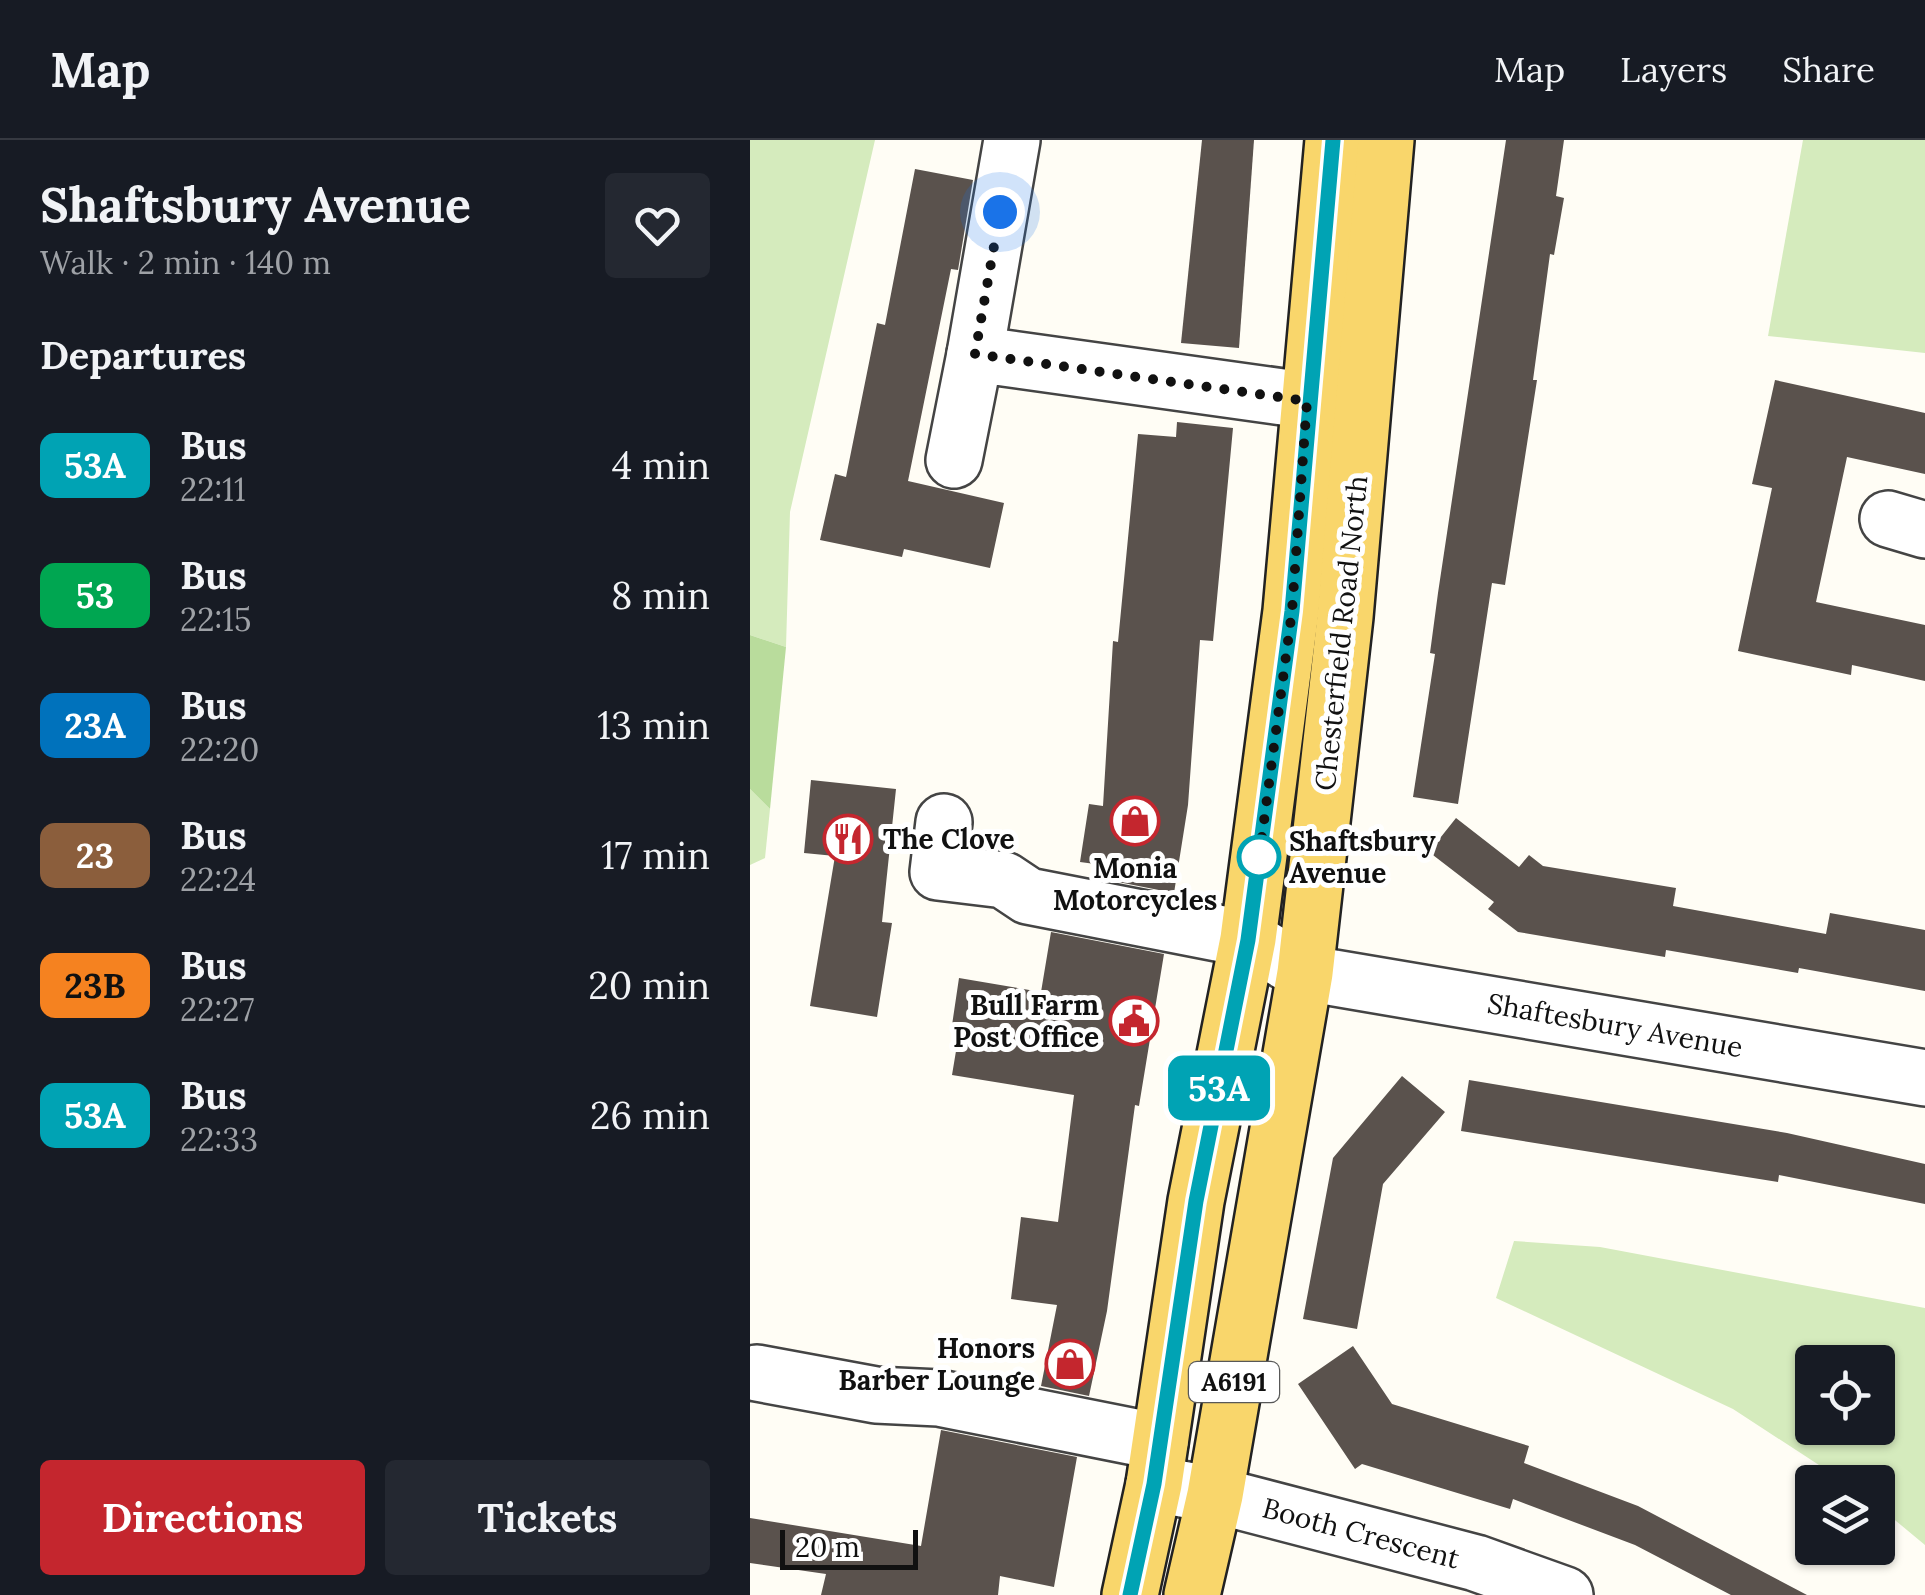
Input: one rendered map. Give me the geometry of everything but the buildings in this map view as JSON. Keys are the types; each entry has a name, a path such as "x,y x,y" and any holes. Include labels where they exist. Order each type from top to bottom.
{"main road":[{"name":"Chesterfield Road North","path":"1130,1595 1157,1463 1196,1201 1248,940 1292,611 1307,401 1333,140"},
{"name":"Chesterfield Road North","path":"1192,1595 1215,1495 1305,973 1346,618 1386,140"}],"street":[{"path":"954,460 1012,140"},
{"path":"975,354 1363,408"},
{"path":"944,822 938,872 1004,880 1028,896 1248,940 1305,973"},
{"name":"Shaftesbury Avenue","path":"1305,973 1925,1078"},
{"name":"Booth Crescent","path":"757,1373 876,1394 939,1398 1157,1463 1215,1495 1476,1563 1565,1595"}],"green space":[{"path":"750,140 875,140 790,512 786,647 750,635"},
{"path":"1803,140 1925,140 1925,353 1768,336"},
{"path":"750,635 786,647 770,809 750,789"},
{"path":"750,789 770,809 765,858 750,865"},
{"path":"1514,1241 1600,1247 1925,1308 1925,1545 1895,1520 1895,1465 1819,1465 1733,1409 1496,1298"}],"bus line":[{"name":"53A","path":"1130,1595 1154,1484 1196,1201 1248,940 1292,611 1307,401 1333,140"}],"place":[{"name":"Monia Motorcycles","path":"1135,821"},
{"name":"The Clove","path":"848,839"},
{"name":"Shaftsbury Avenue","path":"1259,857"},
{"name":"Bull Farm Post Office","path":"1134,1021"},
{"name":"Honors Barber Lounge","path":"1070,1364"}],"route":[{"path":"1000,212 975,354 1307,401 1292,611 1258,866 1259,857"}]}
